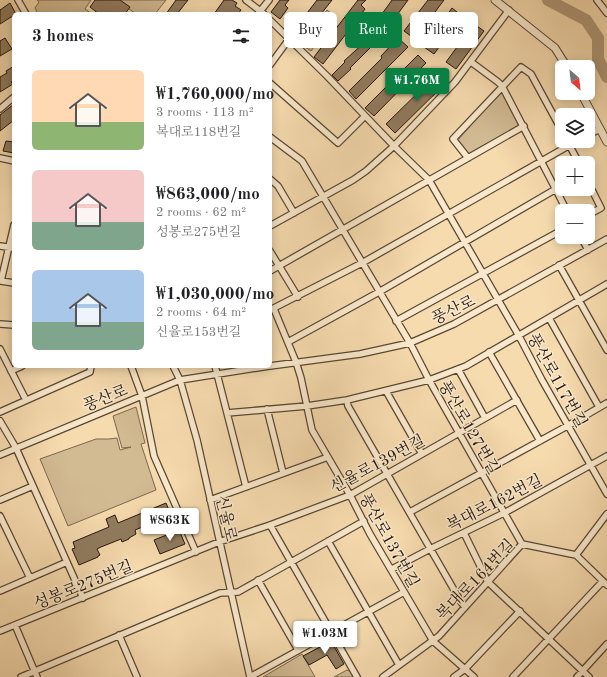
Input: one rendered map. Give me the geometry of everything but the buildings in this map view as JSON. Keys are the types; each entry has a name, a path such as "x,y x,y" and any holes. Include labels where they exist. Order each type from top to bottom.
{"street":[{"path":"18,0 25,12"},
{"path":"246,0 260,12"},
{"path":"262,12 268,0"},
{"path":"496,0 555,48 563,60"},
{"path":"597,0 607,13"},
{"path":"272,225 353,180 366,171 394,146 456,82 509,10"},
{"name":"풍산로117번길","path":"272,22 284,34"},
{"path":"272,62 284,46"},
{"name":"풍산로117번길","path":"298,48 429,180 484,274 607,494"},
{"path":"471,62 502,86 555,188"},
{"path":"468,158 453,140 520,67 531,74 555,118"},
{"path":"272,85 338,143 365,116"},
{"path":"0,109 12,100"},
{"path":"585,100 607,142"},
{"path":"272,270 524,126"},
{"path":"595,132 600,129"},
{"name":"풍산로127번길","path":"272,138 302,161 324,196 410,343 429,380 522,544"},
{"path":"296,362 272,310 362,263 542,161 562,148"},
{"path":"0,158 12,161"},
{"path":"272,181 278,186 294,213"},
{"path":"288,342 379,292 555,191"},
{"path":"595,196 601,208 595,211"},
{"path":"396,321 555,234"},
{"name":"풍산로","path":"272,366 360,354 410,343 454,324 607,239"},
{"path":"585,244 588,250"},
{"path":"0,246 11,248 1,281 12,283"},
{"path":"272,254 298,297"},
{"path":"559,265 607,350"},
{"path":"227,414 307,406 347,400 429,380 458,369 519,336 607,284"},
{"path":"549,318 599,407"},
{"path":"0,324 12,325"},
{"path":"0,349 26,400"},
{"path":"489,352 540,441"},
{"name":"풍산로137번길","path":"296,362 312,430 433,641 474,677"},
{"path":"11,371 18,368"},
{"path":"0,412 90,372 91,368"},
{"path":"132,368 142,396 154,456 196,552"},
{"name":"신율로","path":"174,368 180,380 197,440 250,677"},
{"path":"215,368 246,487"},
{"name":"풍산로","path":"0,455 180,380 255,368"},
{"path":"458,369 486,418"},
{"path":"386,391 422,454"},
{"path":"347,400 348,406 465,607"},
{"name":"신율로139번길","path":"219,542 270,525 350,495 517,400"},
{"path":"410,512 607,403"},
{"path":"267,410 283,473"},
{"path":"0,421 16,448 83,598"},
{"name":"복대로162번길","path":"392,569 504,513 607,456"},
{"path":"210,500 328,457"},
{"path":"0,500 33,486"},
{"path":"513,677 579,607 605,583 576,555 607,514"},
{"path":"0,516 30,578"},
{"path":"21,677 220,593 238,592 364,521"},
{"path":"270,525 290,562 358,677"},
{"path":"464,533 488,582 589,677"},
{"path":"328,541 399,665"},
{"name":"성봉로275번길","path":"0,631 219,542"},
{"name":"복대로164번길","path":"383,677 433,641 522,544 576,555"},
{"path":"0,591 67,562"},
{"path":"258,580 298,650"},
{"path":"250,677 404,592"},
{"path":"454,677 465,668 520,612"},
{"path":"15,625 37,677"},
{"path":"119,635 137,677"},
{"path":"577,677 607,644"}],"shaded area":[{"path":"37,0 91,0 85,9 89,12 37,12 35,8 39,2"},
{"path":"117,0 166,0 157,12 133,12"},
{"path":"502,90 520,125 468,154 457,141"},
{"path":"136,407 145,443 141,444 156,490 68,526 40,459 96,439 117,438 120,450 131,447 122,448 113,416"},
{"path":"302,654 315,677 263,677"},
{"path":"347,670 351,672 353,677 334,677"}],"waterway":[{"path":"548,0 586,20 598,38 598,59 607,77"}]}
